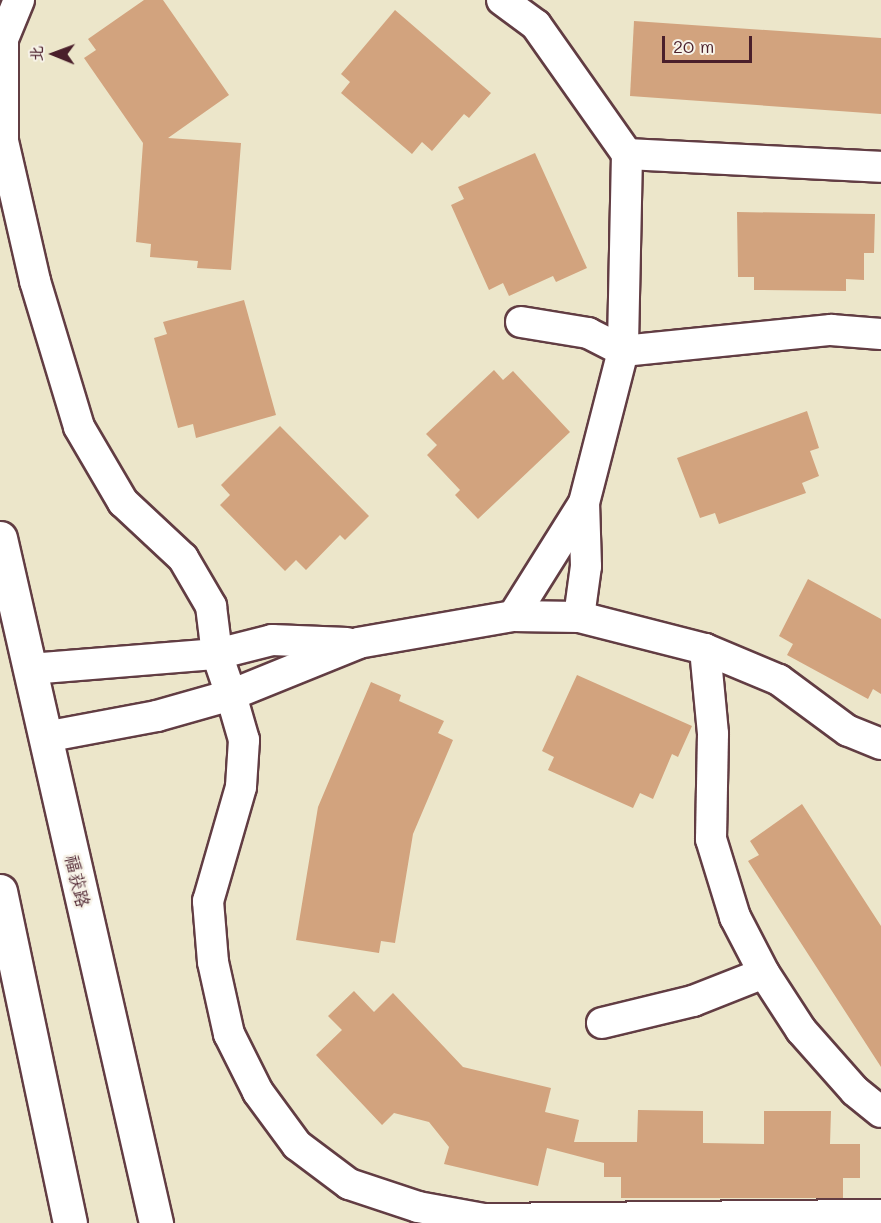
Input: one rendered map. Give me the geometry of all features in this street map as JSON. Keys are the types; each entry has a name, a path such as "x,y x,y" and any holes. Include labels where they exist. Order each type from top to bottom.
{"street":[{"path":"19,0 3,39 3,141 42,304 80,427 123,502 183,558 211,606 217,654 244,740 241,787 208,901 213,962 229,1034 258,1092 297,1145 349,1184 418,1207 484,1219 881,1215"},
{"path":"502,0 536,25 627,154 623,351 584,503 586,566 579,617"},
{"path":"627,154 881,167"},
{"path":"521,322 588,333 623,351 831,330 881,334"},
{"path":"513,616 584,503"},
{"name":"福获路","path":"0,538 156,1223"},
{"path":"30,669 217,654 272,640 359,643 513,616 579,617 705,649 779,681 848,732 881,744"},
{"path":"45,736 157,716 231,695 359,643"},
{"path":"705,649 713,734 711,839 735,917 764,974 801,1030 855,1091 881,1112"},
{"path":"0,891 66,1217"},
{"path":"602,1023 693,1001 764,974"}],"building":[{"path":"144,0 163,0 229,95 168,138 241,143 231,270 197,268 198,261 150,257 151,244 136,242 143,143 84,58 96,50 88,39"},
{"path":"395,10 491,93 469,118 464,114 432,151 422,142 412,154 341,93 350,82 341,74"},
{"path":"634,21 881,38 881,114 630,96"},
{"path":"535,153 587,268 556,282 553,276 509,296 503,283 489,290 451,205 464,199 458,187"},
{"path":"737,212 875,214 874,253 864,253 864,280 846,279 846,291 754,290 754,277 738,277"},
{"path":"244,300 276,415 196,438 193,424 178,428 154,338 167,334 163,322"},
{"path":"494,370 503,380 513,371 570,432 478,519 455,495 460,490 427,455 437,445 426,434"},
{"path":"807,411 819,448 810,451 819,476 802,483 806,493 719,524 715,513 700,518 677,458"},
{"path":"280,426 369,516 345,540 340,535 306,570 296,560 285,571 220,505 230,495 221,485"},
{"path":"808,579 881,619 881,694 873,689 868,699 787,655 793,644 779,636"},
{"path":"577,675 692,726 678,757 672,754 653,799 640,793 633,808 548,770 554,757 542,751"},
{"path":"371,682 401,695 399,701 444,721 438,733 453,740 413,834 395,943 381,941 379,953 296,940 318,807"},
{"path":"802,804 881,926 881,1067 748,861 759,855 750,841"},
{"path":"354,991 374,1012 393,993 463,1067 551,1088 545,1112 579,1120 574,1142 637,1142 638,1110 703,1111 703,1143 764,1144 764,1111 831,1111 830,1144 860,1144 860,1178 843,1178 843,1198 621,1198 621,1177 604,1177 604,1163 547,1148 538,1186 444,1164 449,1147 429,1122 394,1113 382,1125 316,1055 342,1030 328,1016"}]}
